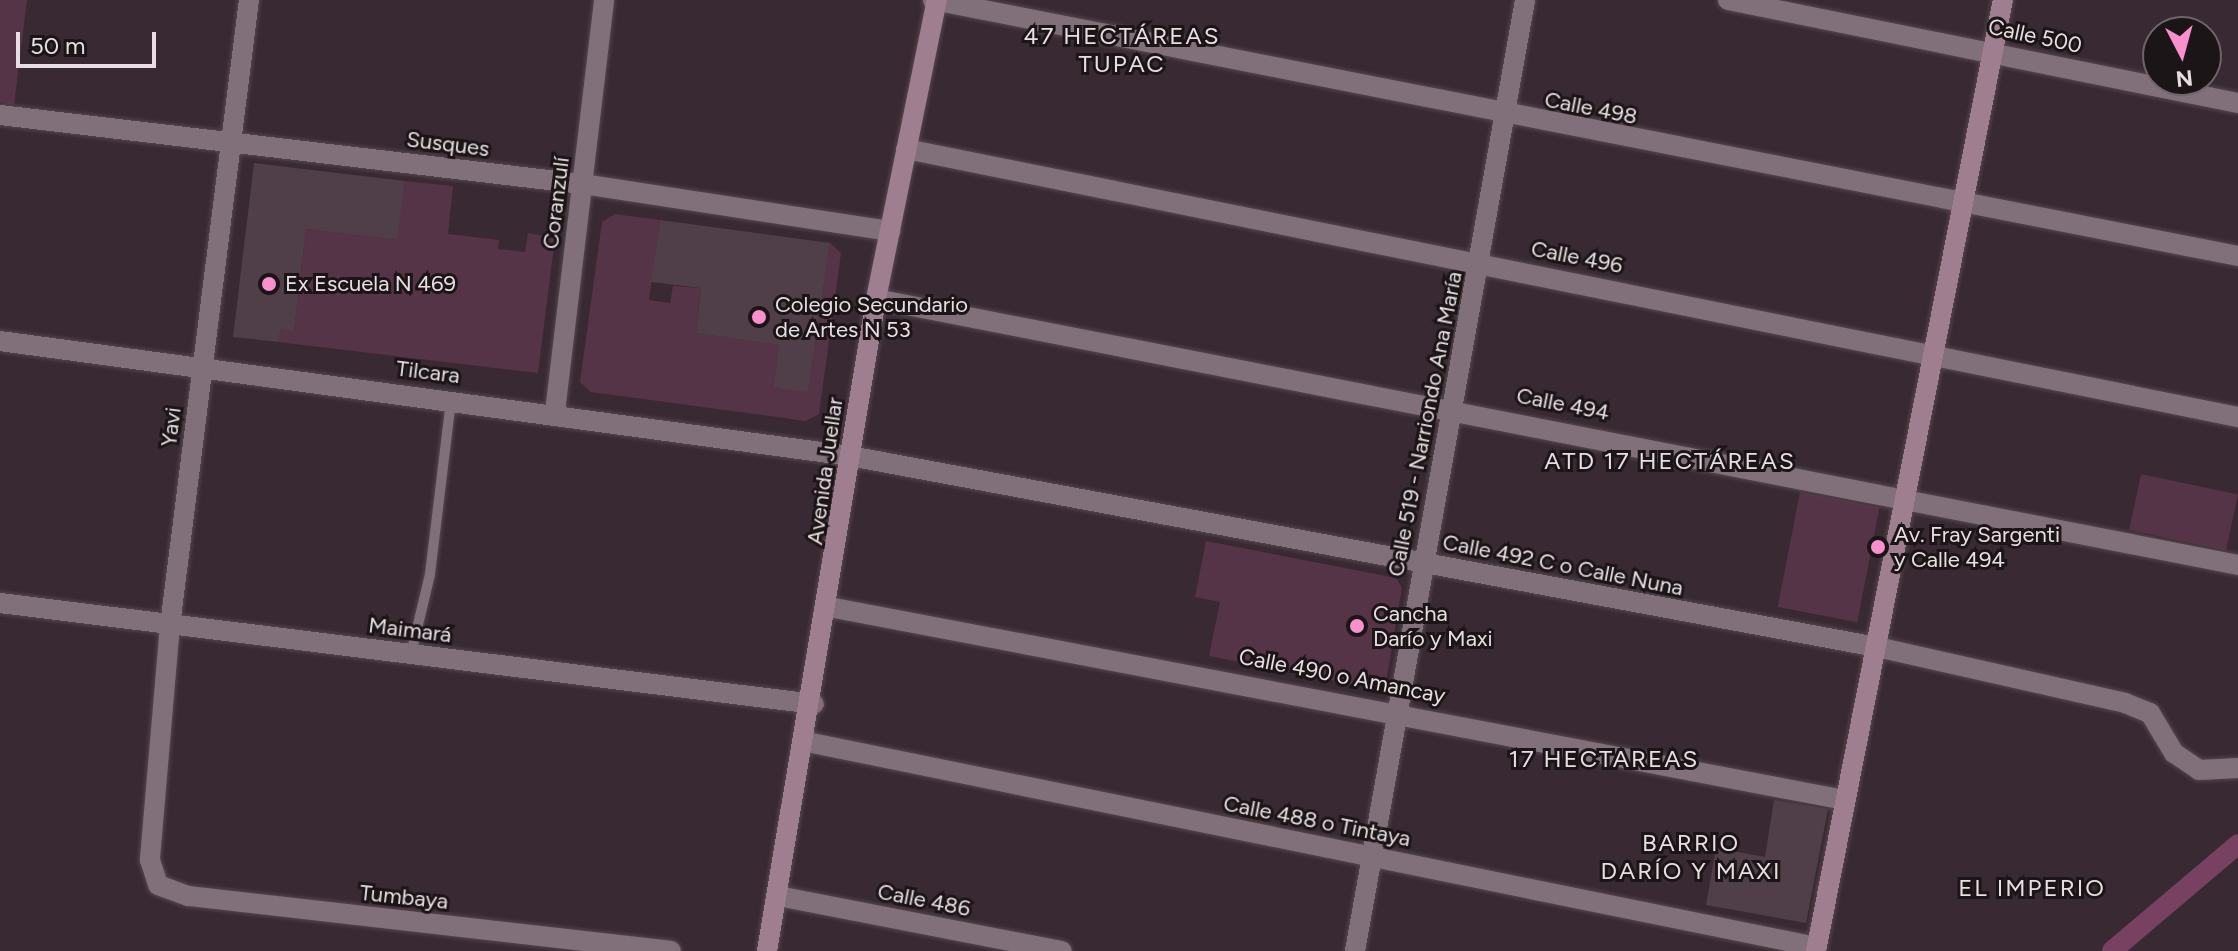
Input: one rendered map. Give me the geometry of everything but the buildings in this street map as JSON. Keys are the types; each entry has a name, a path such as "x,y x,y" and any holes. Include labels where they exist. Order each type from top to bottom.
{"street":[{"name":"Yavi","path":"150,860 170,625 249,0"},
{"name":"Coranzulí","path":"555,412 604,0"},
{"name":"Calle 519 - Narriondo Ana María","path":"1355,951 1525,0"},
{"name":"Calle 500","path":"1728,0 2238,103"},
{"path":"1816,949 2003,0"},
{"name":"Calle 498","path":"935,1 1503,116 2238,256"},
{"name":"Avenida Juellar","path":"767,951 814,704 876,299 935,1"},
{"name":"Susques","path":"0,115 582,184 890,231"},
{"name":"Calle 496","path":"906,149 1934,352 2238,417"},
{"name":"Calle 494","path":"876,299 1452,407 2238,565"},
{"name":"Tilcara","path":"0,341 555,412 850,456"},
{"name":"Calle 492 C o Calle Nuna","path":"850,456 1877,647 2125,703 2150,713 2174,753 2199,770 2238,768"},
{"name":"Maimará","path":"0,603 814,704"},
{"name":"Calle 490 o Amancay","path":"829,607 1397,710 1845,800"},
{"name":"Calle 488 o Tintaya","path":"807,742 1816,949"},
{"name":"Tumbaya","path":"150,860 158,885 189,896 671,951"},
{"name":"Calle 486","path":"778,896 1062,951"}],"lane":[{"path":"411,654 430,574 451,399"}],"shaded area":[{"path":"0,0 27,0 14,105 0,102"},
{"path":"405,181 453,186 448,234 499,240 498,249 525,252 528,233 555,238 538,373 278,342 281,329 294,330 306,229 396,240"},
{"path":"615,214 660,220 649,300 670,303 673,286 701,288 696,333 779,345 775,387 808,391 830,243 841,253 819,414 806,421 591,392 580,382 602,222"},
{"path":"2141,474 2238,495 2226,550 2129,530"},
{"path":"1800,492 1880,507 1857,622 1778,607"},
{"path":"1206,541 1396,578 1402,588 1386,682 1377,689 1209,656 1220,602 1195,597"}],"waterway":[{"path":"2112,951 2238,844"}],"place":[{"name":"Ex Escuela N 469","path":"269,284"},
{"name":"Colegio Secundario de Artes N 53","path":"759,317"},
{"name":"Av. Fray Sargenti y Calle 494","path":"1878,547"},
{"name":"Cancha Darío y Maxi","path":"1357,626"}],"district":[{"name":"47 HECTÁREAS TUPAC","path":"1122,50"},
{"name":"ATD 17 HECTÁREAS","path":"1670,461"},
{"name":"17 HECTAREAS","path":"1604,759"},
{"name":"BARRIO DARÍO Y MAXI","path":"1691,857"},
{"name":"EL IMPERIO","path":"2032,888"}]}
